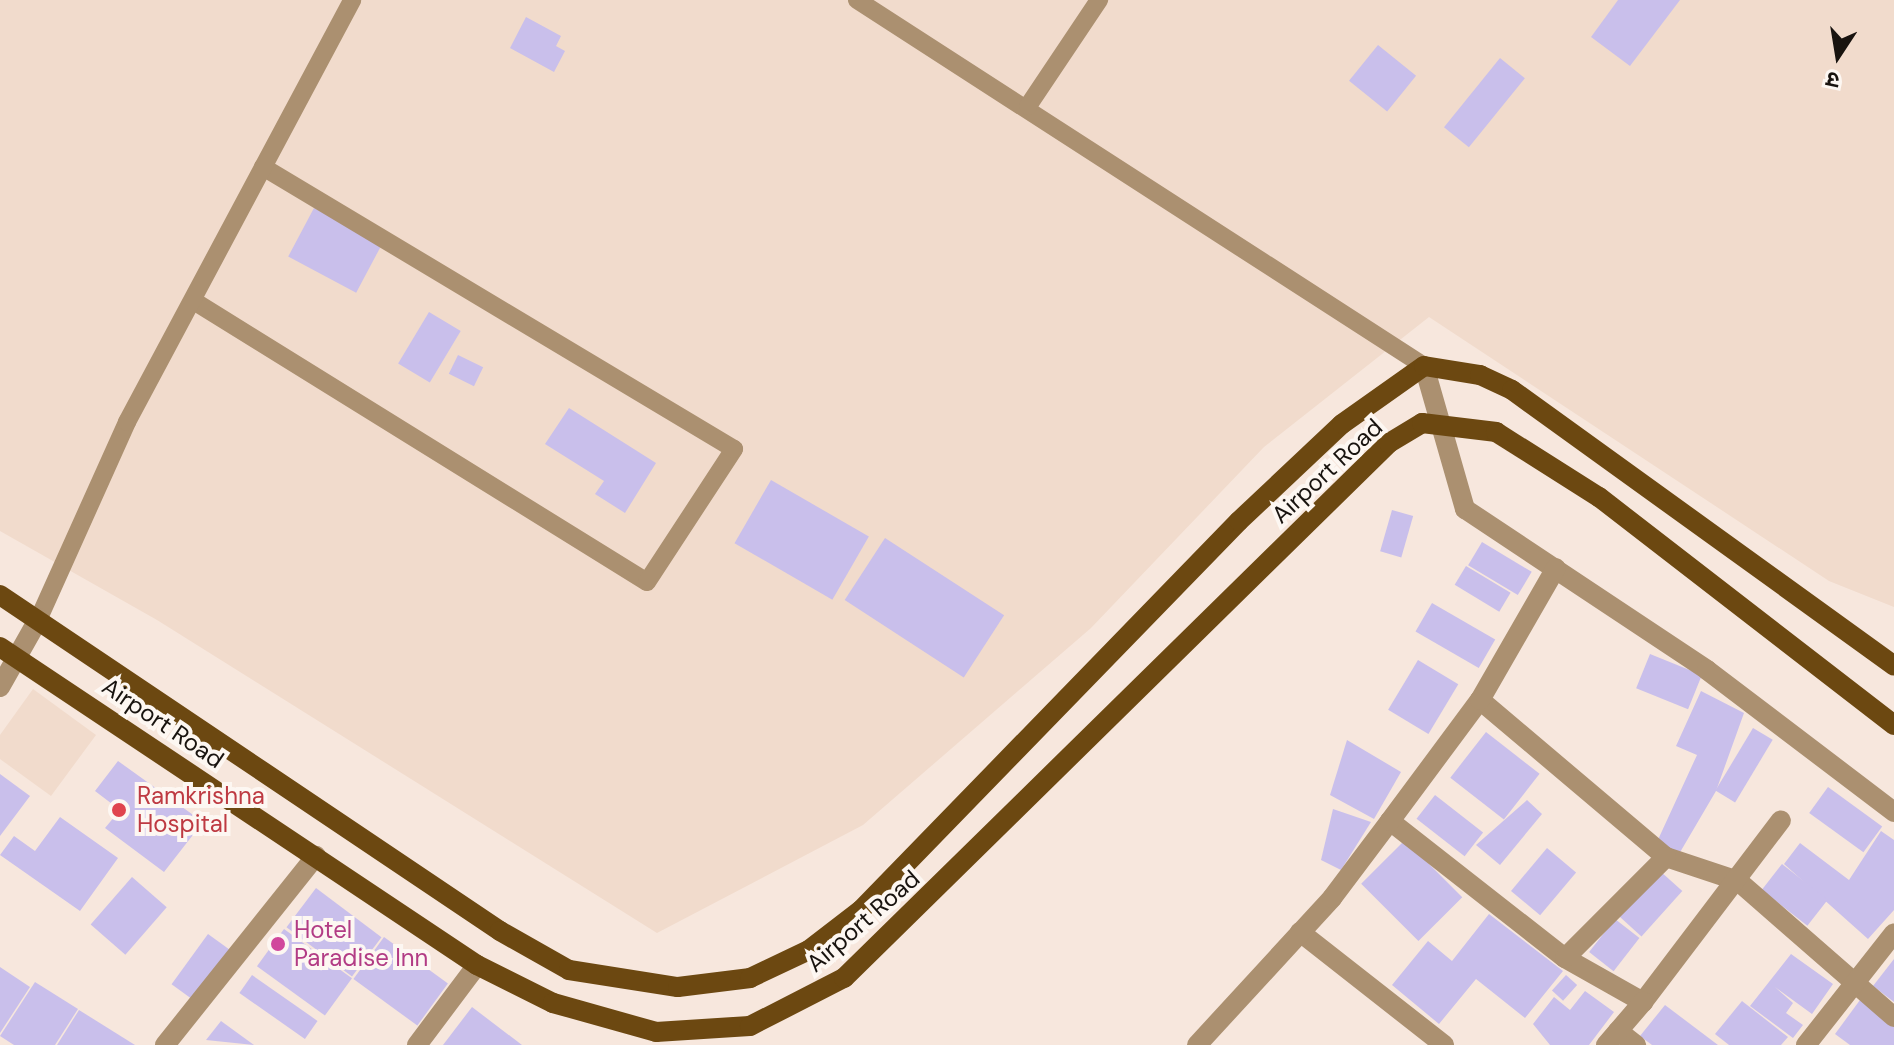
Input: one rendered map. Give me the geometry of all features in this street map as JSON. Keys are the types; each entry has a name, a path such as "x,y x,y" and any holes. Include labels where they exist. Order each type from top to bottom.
{"main road":[{"path":"1424,366 1480,375 1512,390 1652,494 1797,590 1894,666"},
{"name":"Airport Road","path":"0,595 39,618 340,827 569,970 678,987 750,978 809,950 861,910 1239,521 1342,424 1424,366"},
{"name":"Airport Road","path":"8,652 477,965 553,1003 652,1039 750,1026 844,978 1389,443 1422,423 1444,422 1496,432 1634,523"},
{"path":"1652,494 1634,523 1894,725"}],"street":[{"path":"1424,366 1444,422 1465,509 1707,670 1894,812"},
{"path":"1197,1045 1300,932 1390,821 1480,700 1556,568"},
{"path":"0,687 8,652 39,618"},
{"path":"1480,700 1666,857 1738,881 1860,980 1894,1017"},
{"path":"1636,1045 1612,1038 1738,881 1781,820"},
{"path":"1390,821 1565,958 1643,1002"},
{"path":"165,1045 316,856"},
{"path":"1565,958 1666,857"},
{"path":"1300,932 1444,1045"},
{"path":"1806,1045 1894,933"},
{"path":"417,1045 477,965"}],"lane":[{"path":"39,618 127,422 197,303 263,167 352,0"},
{"path":"857,0 1028,106 1424,366"},
{"path":"1028,106 1099,0"},
{"path":"197,303 647,582 734,449 263,167"}],"shaded area":[{"path":"0,0 1894,0 1894,607 1829,581 1429,317 1264,447 1091,628 863,825 657,933 157,620 0,531"},
{"path":"33,689 96,735 51,796 0,759 0,735"}],"building":[{"path":"1618,0 1680,0 1630,66 1591,37"},
{"path":"526,17 561,36 556,46 565,51 554,72 510,48"},
{"path":"1378,45 1416,76 1387,112 1349,81"},
{"path":"1500,58 1525,78 1469,147 1444,127"},
{"path":"314,208 382,244 356,293 288,257"},
{"path":"429,312 461,331 430,382 398,363"},
{"path":"458,355 483,367 474,386 449,374"},
{"path":"569,408 656,463 625,513 595,494 604,481 545,444"},
{"path":"771,480 869,536 832,600 734,543"},
{"path":"1392,510 1413,516 1401,557 1380,551"},
{"path":"885,538 1004,615 964,677 845,600"},
{"path":"1482,542 1532,572 1518,595 1468,565"},
{"path":"1466,566 1511,593 1499,612 1455,585"},
{"path":"1432,603 1495,639 1479,668 1416,632"},
{"path":"1650,654 1702,675 1688,709 1636,688"},
{"path":"1418,660 1458,684 1428,734 1388,710"},
{"path":"1701,691 1744,713 1716,791 1679,854 1656,844 1697,755 1676,746"},
{"path":"1753,728 1773,740 1735,802 1715,791"},
{"path":"1486,732 1540,774 1504,820 1450,778"},
{"path":"1347,740 1401,772 1374,819 1330,795"},
{"path":"118,761 203,822 164,872 105,828 120,810 95,791"},
{"path":"0,774 30,796 0,836"},
{"path":"1828,787 1882,826 1863,852 1809,813"},
{"path":"1435,795 1483,833 1465,856 1417,819"},
{"path":"1527,800 1542,814 1500,865 1476,845"},
{"path":"1333,809 1371,822 1341,870 1321,860"},
{"path":"60,817 118,858 80,911 0,855 14,836 35,851"},
{"path":"1881,831 1894,840 1894,910 1868,939 1784,864 1800,843 1849,880"},
{"path":"1405,840 1462,897 1418,941 1361,884"},
{"path":"1547,848 1576,872 1540,915 1511,891"},
{"path":"1782,864 1828,900 1807,926 1762,890"},
{"path":"1660,871 1682,891 1641,936 1619,916"},
{"path":"132,877 167,907 125,955 91,925"},
{"path":"316,888 381,937 352,976 287,927"},
{"path":"1489,914 1563,971 1525,1018 1476,979 1439,1024 1392,985 1428,941 1452,961"},
{"path":"1615,919 1639,938 1614,971 1589,952"},
{"path":"284,929 352,978 325,1016 257,966"},
{"path":"208,934 231,951 195,1001 172,984"},
{"path":"384,937 448,983 417,1026 353,979"},
{"path":"1791,954 1833,984 1812,1014 1775,987 1793,1003 1786,1013 1803,1025 1793,1038 1750,1006"},
{"path":"1894,959 1894,1002 1873,986"},
{"path":"0,967 30,987 0,1033"},
{"path":"252,975 318,1021 305,1039 239,993"},
{"path":"1566,975 1577,985 1563,1001 1552,991"},
{"path":"35,982 78,1009 55,1045 14,1045 0,1036"},
{"path":"1585,991 1614,1012 1589,1045 1550,1045 1533,1024 1554,997 1570,1010"},
{"path":"1860,1000 1894,1026 1894,1045 1850,1045 1835,1034"},
{"path":"1742,1001 1788,1037 1781,1045 1729,1045 1715,1034"},
{"path":"1665,1005 1718,1045 1652,1045 1640,1036"},
{"path":"472,1007 522,1045 443,1045"},
{"path":"79,1010 135,1045 57,1045"},
{"path":"221,1021 254,1045 206,1040"}],"place":[{"name":"Ramkrishna Hospital","path":"119,810"},
{"name":"Hotel Paradise Inn","path":"278,944"}]}
